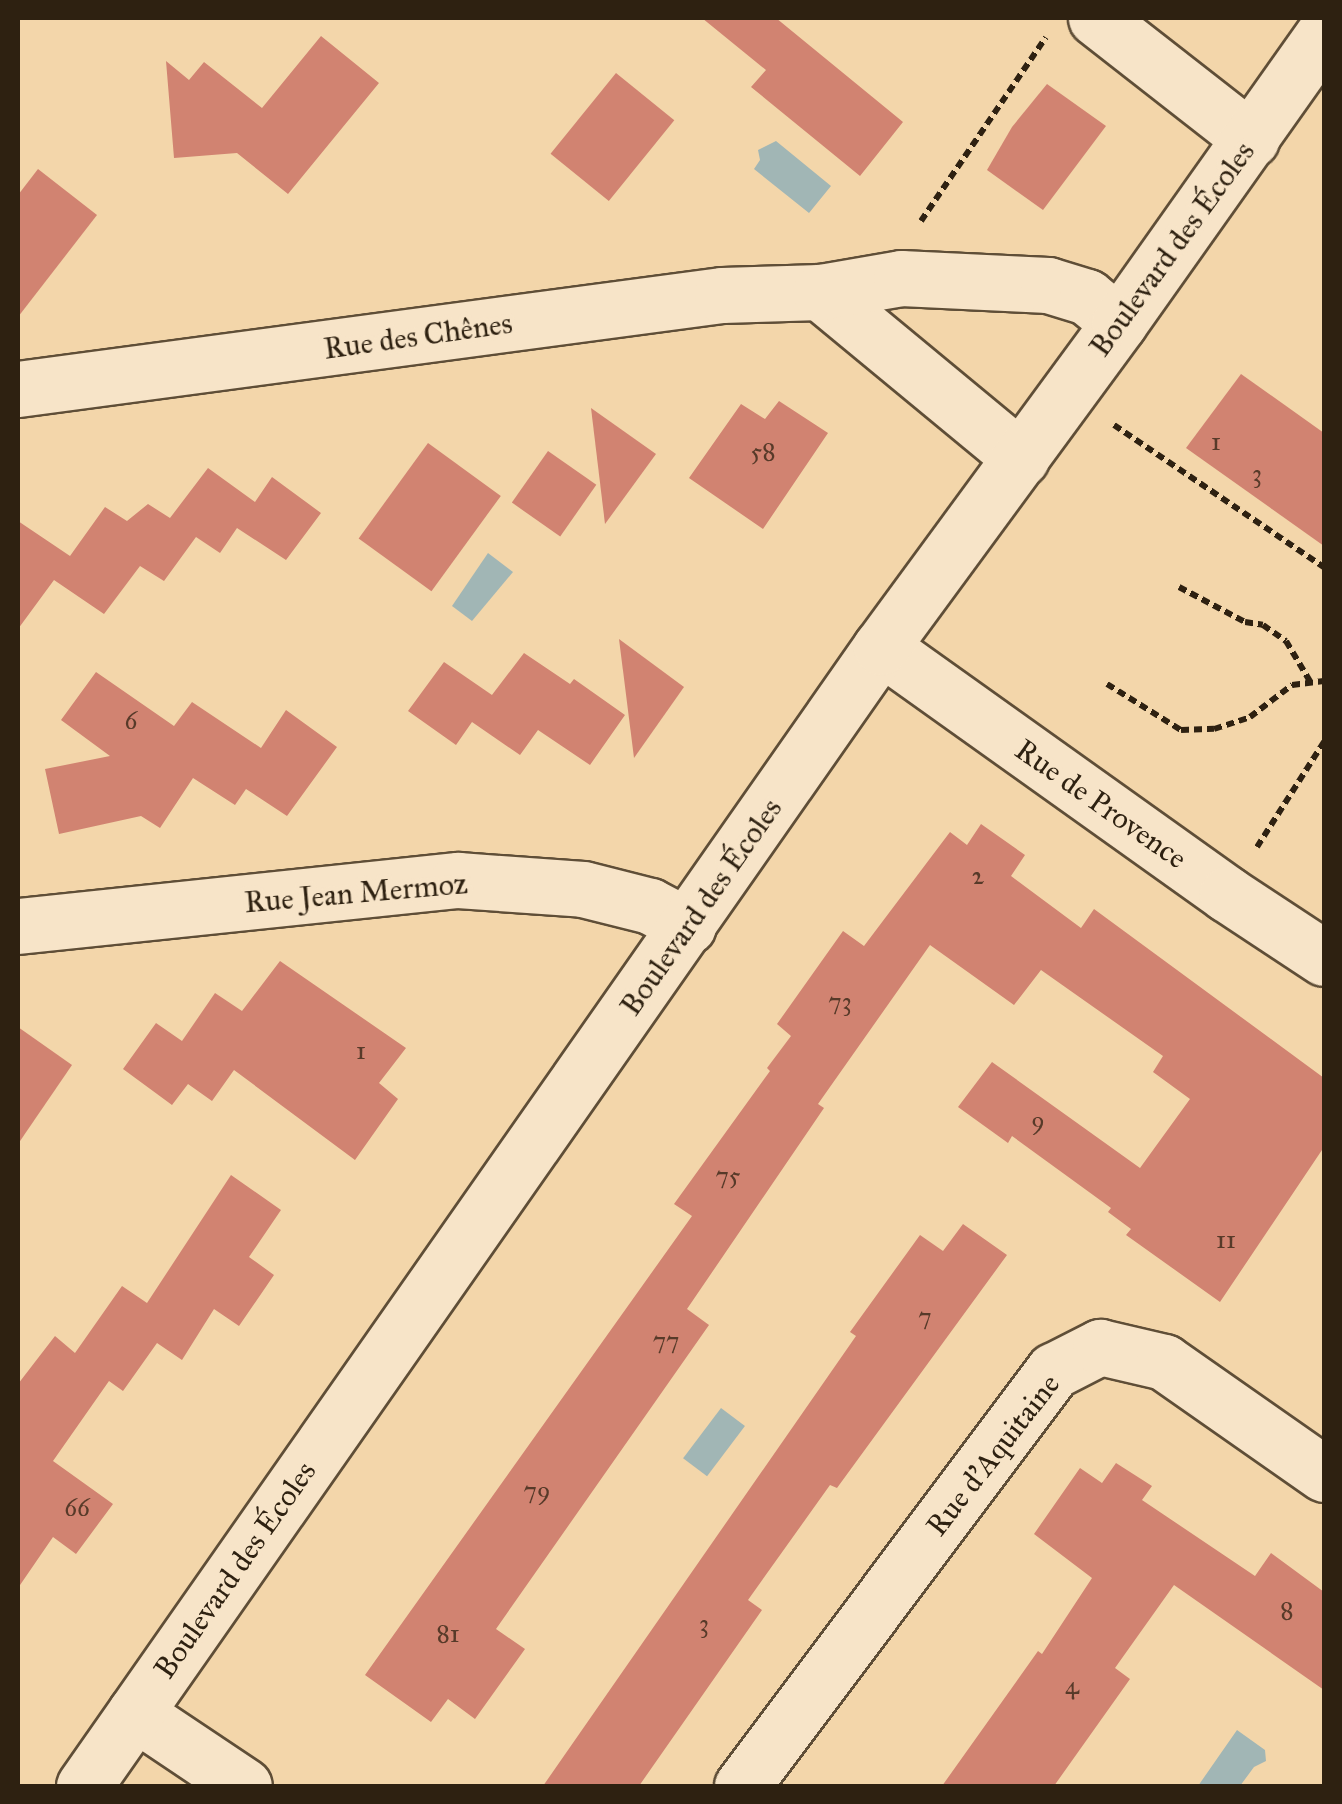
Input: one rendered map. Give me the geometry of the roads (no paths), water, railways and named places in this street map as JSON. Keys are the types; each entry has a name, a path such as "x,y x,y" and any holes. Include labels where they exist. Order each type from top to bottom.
{"street":[{"path":"1073,24 1251,139"},
{"name":"Boulevard des Écoles","path":"84,1786 880,647 1120,323 1324,33"},
{"name":"Rue des Chênes","path":"18,389 722,295 820,292 901,278 1048,285 1087,297 1120,323"},
{"path":"820,292 1022,458"},
{"name":"Rue de Provence","path":"880,647 1227,894 1324,958"},
{"name":"Rue Jean Mermoz","path":"18,926 458,880 583,889 650,906 688,926"},
{"name":"Rue d'Aquitaine","path":"742,1786 1053,1371 1100,1347 1164,1362 1324,1474"},
{"path":"135,1713 244,1786"}]}
